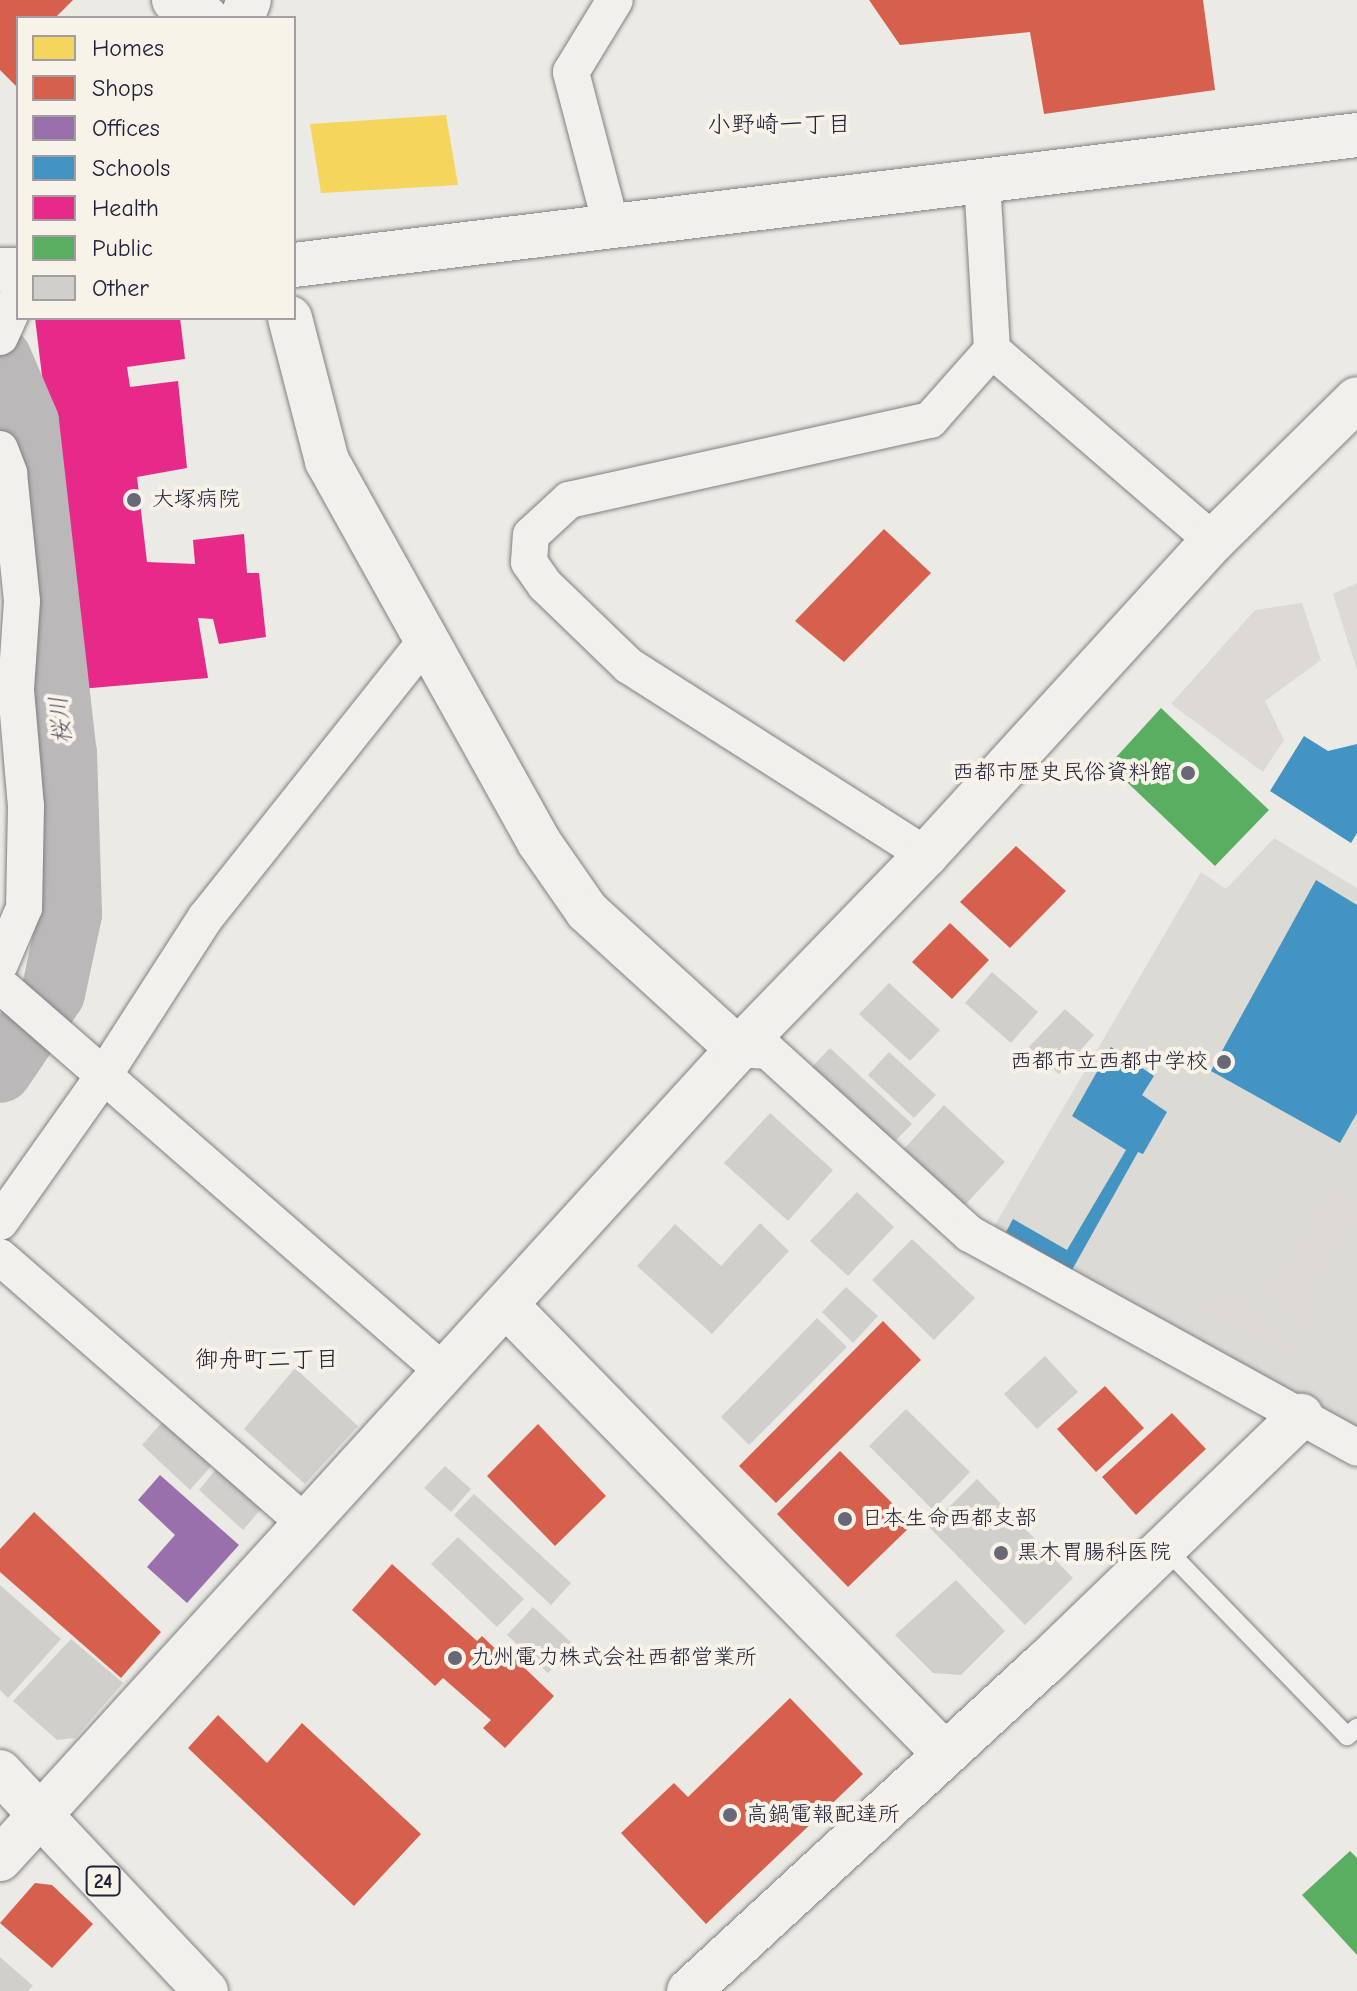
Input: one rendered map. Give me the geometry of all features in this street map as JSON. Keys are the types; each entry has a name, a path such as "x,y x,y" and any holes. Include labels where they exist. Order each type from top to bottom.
{"street":[{"path":"174,0 202,16"},
{"path":"611,225 571,72 615,0"},
{"path":"296,265 1357,135"},
{"path":"926,855 629,666 545,585 529,562 531,535 569,500 930,420 992,350 982,181"},
{"path":"0,337 16,301"},
{"path":"291,320 327,461 539,842 587,911 738,1049 768,1051 970,1234 1357,1448"},
{"path":"992,350 1213,541"},
{"path":"0,1859 738,1049 926,855 1213,541 1357,399"},
{"path":"0,449 9,473 22,601 16,690 26,806 24,908 2,979 98,1070 445,1373"},
{"path":"0,1222 98,1070 206,917 426,640"},
{"path":"0,1257 306,1524"},
{"path":"507,1306 943,1752"},
{"path":"706,1986 943,1752 1165,1548 1301,1416"},
{"name":"24","path":"0,1772 202,1989"}],"lane":[{"path":"1165,1548 1354,1736"}],"shaded area":[{"path":"1357,583 1357,670 1333,594"},
{"path":"1302,603 1321,660 1265,701 1284,740 1263,772 1171,704 1255,610"},
{"name":"西都市立西都中学校","path":"1274,838 1357,888 1357,1428 1038,1266 989,1235 1201,872 1226,889"},
{"path":"1328,1182 1357,1197 1357,1223 1317,1284 1312,1347 1257,1287 1286,1263"},
{"path":"1236,1286 1320,1373 1196,1308"}],"building: Homes":[{"path":"446,115 458,185 321,193 310,124"}],"building: Shops":[{"path":"0,0 73,0 57,16 16,16 16,86 0,70"},
{"path":"869,0 1203,0 1215,90 1044,114 1030,32 900,45"},
{"path":"884,529 931,573 844,662 795,621"},
{"path":"1016,846 1066,891 1010,948 960,902"},
{"path":"950,923 989,960 952,999 912,962"},
{"path":"883,1321 921,1360 776,1503 739,1466"},
{"path":"1105,1386 1144,1428 1096,1472 1057,1429"},
{"path":"1172,1413 1206,1449 1136,1515 1102,1477"},
{"path":"538,1424 606,1496 555,1546 487,1476"},
{"name":"日本生命西都支部","path":"840,1451 913,1524 848,1587 777,1514"},
{"path":"34,1512 161,1632 121,1678 0,1572 0,1549"},
{"name":"九州電力株式会社西都営業所","path":"392,1564 477,1641 482,1636 507,1660 512,1656 554,1696 505,1748 483,1728 491,1720 443,1678 435,1686 352,1610"},
{"name":"高鍋電報配達所","path":"790,1698 863,1774 706,1924 621,1833 674,1783 688,1797"},
{"path":"218,1715 267,1763 302,1723 421,1834 354,1906 188,1748"},
{"path":"35,1883 52,1885 93,1924 52,1968 0,1923"}],"building: Offices":[{"path":"160,1475 239,1545 187,1603 147,1567 175,1535 138,1500"}],"building: Schools":[{"path":"1304,736 1328,751 1357,744 1357,833 1351,843 1270,791"},
{"path":"1316,880 1357,905 1357,1113 1340,1143 1211,1071"},
{"path":"1111,1047 1154,1076 1142,1095 1167,1112 1143,1154 1138,1152 1072,1270 1006,1232 1013,1219 1067,1250 1126,1150 1072,1116"}],"building: Health":[{"name":"大塚病院","path":"35,320 180,320 185,359 127,367 130,387 178,381 187,468 137,477 147,562 195,564 193,540 244,534 247,573 259,573 266,637 219,644 213,619 198,618 208,678 80,689"}],"building: Public":[{"path":"1161,708 1269,810 1215,866 1109,765"},
{"path":"1350,1851 1357,1858 1357,1955 1302,1895"}],"building: Other":[{"path":"992,972 1038,1012 1011,1043 965,1003"},
{"path":"889,983 940,1030 910,1061 859,1014"},
{"path":"1065,1009 1094,1035 1059,1074 1029,1047"},
{"path":"830,1048 912,1124 891,1145 809,1070"},
{"path":"889,1052 936,1095 914,1118 868,1075"},
{"path":"944,1105 1005,1162 964,1206 903,1150"},
{"path":"770,1113 833,1170 788,1221 724,1163"},
{"path":"857,1192 894,1227 848,1276 810,1241"},
{"path":"760,1223 789,1251 712,1334 637,1266 675,1224 721,1266"},
{"path":"912,1239 975,1298 934,1340 872,1280"},
{"path":"846,1287 878,1316 853,1343 822,1312"},
{"path":"817,1318 847,1347 749,1445 721,1417"},
{"path":"1045,1356 1078,1392 1037,1429 1004,1394"},
{"path":"295,1368 358,1426 305,1484 244,1429"},
{"path":"906,1409 970,1472 933,1510 869,1446"},
{"path":"170,1413 219,1457 190,1490 142,1445"},
{"path":"225,1458 270,1499 243,1530 199,1490"},
{"path":"445,1466 471,1489 451,1512 424,1488"},
{"name":"黒木胃腸科医院","path":"977,1479 1073,1578 1025,1625 929,1527"},
{"path":"474,1494 571,1583 551,1605 454,1515"},
{"path":"458,1537 524,1599 497,1627 431,1564"},
{"path":"956,1580 1005,1631 961,1675 933,1673 895,1635"},
{"path":"0,1585 61,1639 8,1698 0,1690"},
{"path":"533,1607 574,1645 548,1673 507,1635"},
{"path":"71,1639 123,1683 75,1738 57,1740 13,1701"},
{"path":"0,1957 33,1986 28,1991 0,1991"}],"waterway":[{"name":"桜川","path":"0,359 27,422 65,753 70,914 53,993 0,1071"}],"place":[{"name":"大塚病院","path":"134,500"},
{"name":"西都市歴史民俗資料館","path":"1188,773"},
{"name":"西都市立西都中学校","path":"1224,1062"},
{"name":"日本生命西都支部","path":"845,1519"},
{"name":"黒木胃腸科医院","path":"1001,1553"},
{"name":"九州電力株式会社西都営業所","path":"455,1658"},
{"name":"高鍋電報配達所","path":"730,1815"}],"district":[{"name":"小野崎一丁目","path":"779,125"},
{"name":"御舟町二丁目","path":"267,1360"}]}
